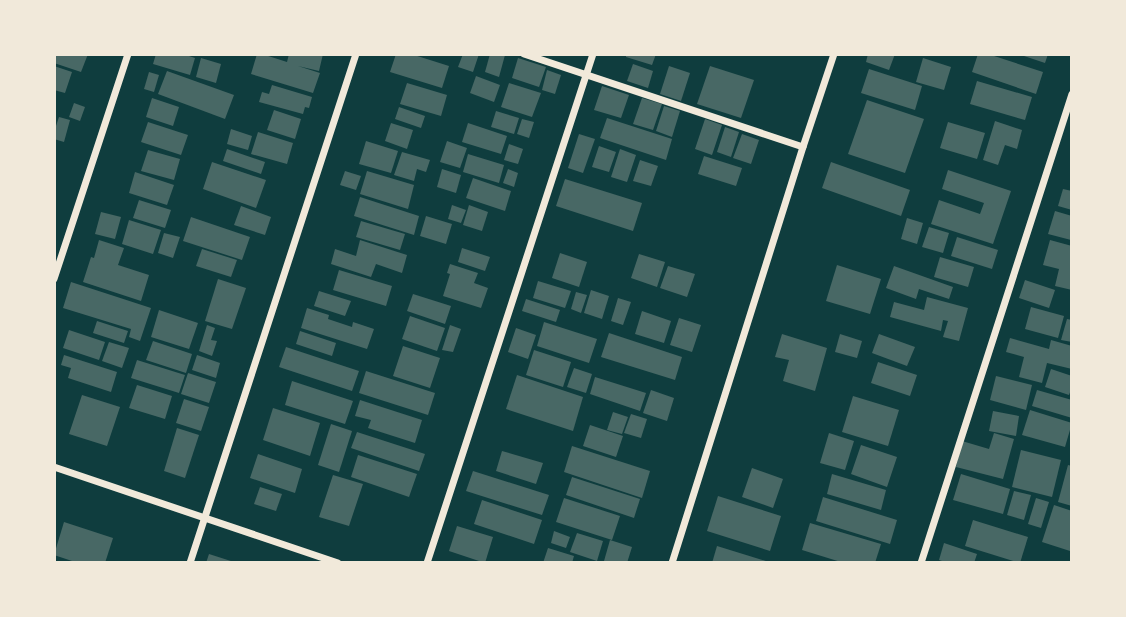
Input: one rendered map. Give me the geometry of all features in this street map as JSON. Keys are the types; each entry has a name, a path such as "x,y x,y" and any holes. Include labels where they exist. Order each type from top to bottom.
{"street":[{"path":"54,279 128,54"},
{"path":"190,563 356,54"},
{"path":"524,54 803,148"},
{"path":"427,563 593,54"},
{"path":"672,563 834,54"},
{"path":"920,563 1072,94"},
{"path":"54,467 338,563"}],"building":[{"path":"54,54 88,54 81,72 54,63"},
{"path":"156,54 183,54 195,58 190,75 153,64"},
{"path":"257,54 287,62 289,54 323,54 319,71 298,66 320,73 313,93 251,74"},
{"path":"396,54 411,54 449,66 442,88 390,72"},
{"path":"463,54 479,54 473,72 458,67"},
{"path":"490,54 505,55 499,77 485,72"},
{"path":"626,54 656,54 652,65 626,57"},
{"path":"868,54 895,54 889,70 866,62"},
{"path":"978,54 988,54 1043,72 1036,94 972,72"},
{"path":"1018,54 1048,54 1045,63"},
{"path":"201,58 221,64 216,83 196,77"},
{"path":"518,58 546,67 539,87 512,78"},
{"path":"923,58 951,67 944,90 916,82"},
{"path":"633,64 653,71 648,88 627,81"},
{"path":"54,66 72,72 65,93 54,90"},
{"path":"669,66 690,73 681,101 660,94"},
{"path":"710,66 754,80 741,118 697,104"},
{"path":"869,69 922,86 915,110 861,93"},
{"path":"547,70 561,75 555,94 542,90"},
{"path":"167,71 234,95 225,119 158,94"},
{"path":"149,72 159,75 154,92 144,89"},
{"path":"476,76 500,85 494,102 470,93"},
{"path":"977,81 1032,97 1025,120 970,104"},
{"path":"407,83 447,95 441,116 400,104"},
{"path":"509,83 541,93 532,117 501,107"},
{"path":"272,85 312,97 309,108 305,107 303,114 259,102 262,92 269,94"},
{"path":"602,86 629,95 621,118 594,110"},
{"path":"152,98 179,107 173,126 146,117"},
{"path":"642,98 662,104 653,130 633,124"},
{"path":"867,100 924,119 905,173 848,154"},
{"path":"74,103 85,107 80,121 69,117"},
{"path":"664,106 680,111 672,137 656,131"},
{"path":"399,107 425,116 421,128 395,119"},
{"path":"274,110 301,119 295,139 267,130"},
{"path":"496,111 519,118 514,134 491,127"},
{"path":"59,117 70,120 64,142 54,139"},
{"path":"607,118 672,139 666,160 600,138"},
{"path":"522,119 534,122 529,138 517,134"},
{"path":"705,119 722,125 712,155 695,149"},
{"path":"995,121 1022,130 1017,149 1005,145 998,165 983,160"},
{"path":"148,122 188,135 181,155 141,142"},
{"path":"948,122 985,133 977,159 940,148"},
{"path":"391,123 413,130 407,149 385,141"},
{"path":"468,123 507,136 501,154 462,142"},
{"path":"725,127 739,132 731,157 717,152"},
{"path":"231,129 252,136 248,150 227,144"},
{"path":"258,132 293,143 287,164 251,154"},
{"path":"579,134 595,139 583,173 568,168"},
{"path":"742,134 759,140 751,164 733,158"},
{"path":"366,141 398,151 391,173 359,164"},
{"path":"447,141 467,148 460,168 440,162"},
{"path":"509,144 523,149 518,164 504,160"},
{"path":"599,146 616,152 609,172 592,167"},
{"path":"227,149 265,162 261,174 223,161"},
{"path":"620,149 636,155 627,182 611,177"},
{"path":"148,150 180,159 174,180 141,171"},
{"path":"402,152 430,160 426,172 417,169 414,181 394,175"},
{"path":"468,154 504,165 499,183 463,172"},
{"path":"704,156 742,168 736,186 698,174"},
{"path":"640,160 658,166 651,186 633,181"},
{"path":"212,162 266,180 256,208 203,189"},
{"path":"831,162 910,190 901,216 822,188"},
{"path":"442,169 461,175 456,193 437,187"},
{"path":"508,169 518,173 514,187 503,183"},
{"path":"948,170 1011,191 993,244 931,224 939,200 980,214 984,203 942,189"},
{"path":"345,171 361,176 356,190 340,185"},
{"path":"367,171 414,185 408,209 360,194"},
{"path":"135,172 174,185 167,205 129,193"},
{"path":"473,178 511,191 505,211 466,198"},
{"path":"565,179 642,203 633,231 556,206"},
{"path":"1063,189 1072,191 1072,210 1058,206"},
{"path":"360,197 419,216 414,235 354,216"},
{"path":"139,200 171,210 165,228 133,218"},
{"path":"452,205 466,210 461,223 448,219"},
{"path":"469,205 488,212 482,231 463,225"},
{"path":"241,206 271,217 265,235 234,225"},
{"path":"1055,211 1072,216 1071,240 1048,234"},
{"path":"101,212 121,217 115,239 95,234"},
{"path":"426,216 452,224 446,244 420,236"},
{"path":"191,217 250,237 242,260 183,241"},
{"path":"907,218 923,223 917,244 901,239"},
{"path":"129,220 161,230 153,254 122,244"},
{"path":"361,221 405,234 400,250 356,237"},
{"path":"929,227 949,233 943,253 922,247"},
{"path":"164,233 180,237 173,258 158,253"},
{"path":"957,237 998,250 992,269 951,256"},
{"path":"99,240 124,248 118,265 149,275 141,301 83,282"},
{"path":"360,240 407,255 402,273 376,264 371,277 331,264 335,249 356,256"},
{"path":"1050,240 1072,246 1072,290 1055,286 1059,269 1043,265"},
{"path":"462,248 490,257 485,271 458,262"},
{"path":"202,249 237,260 231,277 196,266"},
{"path":"560,253 587,262 579,287 552,278"},
{"path":"639,254 665,262 657,287 631,278"},
{"path":"940,257 974,267 968,287 934,277"},
{"path":"450,264 478,273 474,283 488,288 481,308 443,296 450,274 447,273"},
{"path":"837,265 881,279 870,314 826,301"},
{"path":"668,266 695,274 687,297 660,288"},
{"path":"894,266 953,287 949,299 919,289 916,299 886,288"},
{"path":"339,270 392,286 386,306 333,290"},
{"path":"218,279 246,288 232,329 205,321"},
{"path":"1025,280 1055,290 1049,308 1019,298"},
{"path":"538,281 571,291 565,308 533,298"},
{"path":"71,282 151,308 140,341 129,337 131,329 63,308"},
{"path":"591,290 609,296 602,319 584,313"},
{"path":"319,291 351,301 345,316 314,306"},
{"path":"576,292 587,295 581,313 571,309"},
{"path":"413,294 451,306 445,324 407,311"},
{"path":"927,297 968,308 959,341 943,337 948,321 943,320 941,331 890,317 894,302 924,310"},
{"path":"618,298 631,302 623,325 611,321"},
{"path":"526,299 560,310 556,322 522,311"},
{"path":"1031,307 1064,316 1058,338 1025,329"},
{"path":"307,308 329,315 328,319 352,327 353,322 374,329 367,349 301,328"},
{"path":"159,310 198,323 189,349 151,337"},
{"path":"642,311 671,321 664,343 635,334"},
{"path":"410,316 445,328 437,351 402,339"},
{"path":"679,318 701,325 692,352 670,345"},
{"path":"1067,319 1072,320 1072,342 1061,340"},
{"path":"97,321 128,331 124,343 93,333"},
{"path":"544,322 597,339 589,363 537,346"},
{"path":"207,325 215,328 211,340 217,341 212,356 199,351"},
{"path":"450,325 461,329 453,352 442,350"},
{"path":"516,328 536,335 528,359 508,352"},
{"path":"69,330 105,342 99,360 63,348"},
{"path":"300,331 336,343 332,356 296,344"},
{"path":"609,333 682,357 675,380 601,357"},
{"path":"782,334 827,348 815,391 783,381 789,360 775,357"},
{"path":"840,334 862,341 857,358 835,352"},
{"path":"879,334 915,347 907,366 872,353"},
{"path":"1010,338 1049,349 1051,340 1072,346 1072,369 1047,363 1042,383 1019,377 1024,357 1006,352"},
{"path":"153,341 192,354 186,373 146,360"},
{"path":"109,342 129,348 122,368 102,361"},
{"path":"403,346 440,358 430,388 393,376"},
{"path":"286,347 359,371 352,391 279,367"},
{"path":"534,350 571,362 563,387 526,375"},
{"path":"64,355 117,372 111,392 68,378 71,368 61,365"},
{"path":"197,355 220,363 216,378 192,370"},
{"path":"137,360 185,375 179,393 131,378"},
{"path":"878,362 917,375 910,396 871,383"},
{"path":"574,368 592,374 586,393 567,387"},
{"path":"1051,369 1072,376 1069,395 1045,387"},
{"path":"366,371 435,393 428,415 359,393"},
{"path":"188,373 216,382 209,403 181,394"},
{"path":"517,375 583,397 573,431 506,409"},
{"path":"996,376 1032,385 1026,410 990,400"},
{"path":"595,377 646,393 640,411 590,394"},
{"path":"292,381 353,401 345,424 285,405"},
{"path":"137,385 172,396 165,419 129,408"},
{"path":"651,390 674,398 667,421 643,413"},
{"path":"1037,390 1072,400 1072,418 1032,406"},
{"path":"82,395 120,407 107,446 69,434"},
{"path":"853,396 899,410 888,446 842,432"},
{"path":"184,399 209,407 201,431 176,423"},
{"path":"360,400 422,420 415,443 368,428 371,420 355,416"},
{"path":"273,408 320,423 310,456 263,440"},
{"path":"1030,410 1072,423 1065,447 1022,435"},
{"path":"993,411 1019,416 1016,436 989,431"},
{"path":"613,412 628,417 622,434 607,430"},
{"path":"631,414 647,419 641,438 624,433"},
{"path":"331,424 352,431 339,472 318,465"},
{"path":"590,425 623,436 616,457 583,446"},
{"path":"177,428 199,435 185,478 164,471"},
{"path":"357,432 425,454 419,471 351,448"},
{"path":"829,433 854,441 845,470 820,463"},
{"path":"994,433 1014,439 1003,479 956,467 962,441 989,449"},
{"path":"861,445 897,457 887,487 851,474"},
{"path":"572,446 650,471 642,498 564,472"},
{"path":"1021,450 1061,460 1052,497 1012,487"},
{"path":"502,451 543,463 536,484 496,471"},
{"path":"258,454 302,469 295,493 250,478"},
{"path":"358,455 417,474 409,497 351,477"},
{"path":"1068,465 1072,466 1072,506 1058,502"},
{"path":"752,468 783,479 773,508 742,497"},
{"path":"473,471 549,495 542,515 466,491"},
{"path":"832,474 886,490 881,510 827,494"},
{"path":"961,474 1010,489 1003,514 953,500"},
{"path":"333,475 363,484 349,526 319,517"},
{"path":"572,477 640,499 634,518 566,495"},
{"path":"260,487 282,494 276,511 254,504"},
{"path":"1014,491 1031,495 1024,520 1007,515"},
{"path":"718,496 781,516 770,551 707,531"},
{"path":"823,497 897,520 890,544 816,521"},
{"path":"564,498 620,516 612,540 556,522"},
{"path":"1036,498 1049,502 1041,528 1028,524"},
{"path":"482,500 542,520 534,544 474,524"},
{"path":"1054,505 1072,511 1070,551 1042,542"},
{"path":"973,520 1028,537 1020,563 965,546"},
{"path":"64,522 113,538 105,563 78,563 54,555"},
{"path":"810,523 881,544 875,563 844,563 802,550"},
{"path":"457,526 493,537 485,563 449,551"},
{"path":"554,531 570,537 566,548 551,543"},
{"path":"577,533 603,541 597,561 570,552"},
{"path":"610,540 632,547 627,563 604,561"},
{"path":"944,543 977,554 974,563 948,563 939,560"},
{"path":"717,546 769,562 769,563 712,563"},
{"path":"548,548 574,556 572,563 543,563"},
{"path":"209,554 234,562 206,563"}]}
